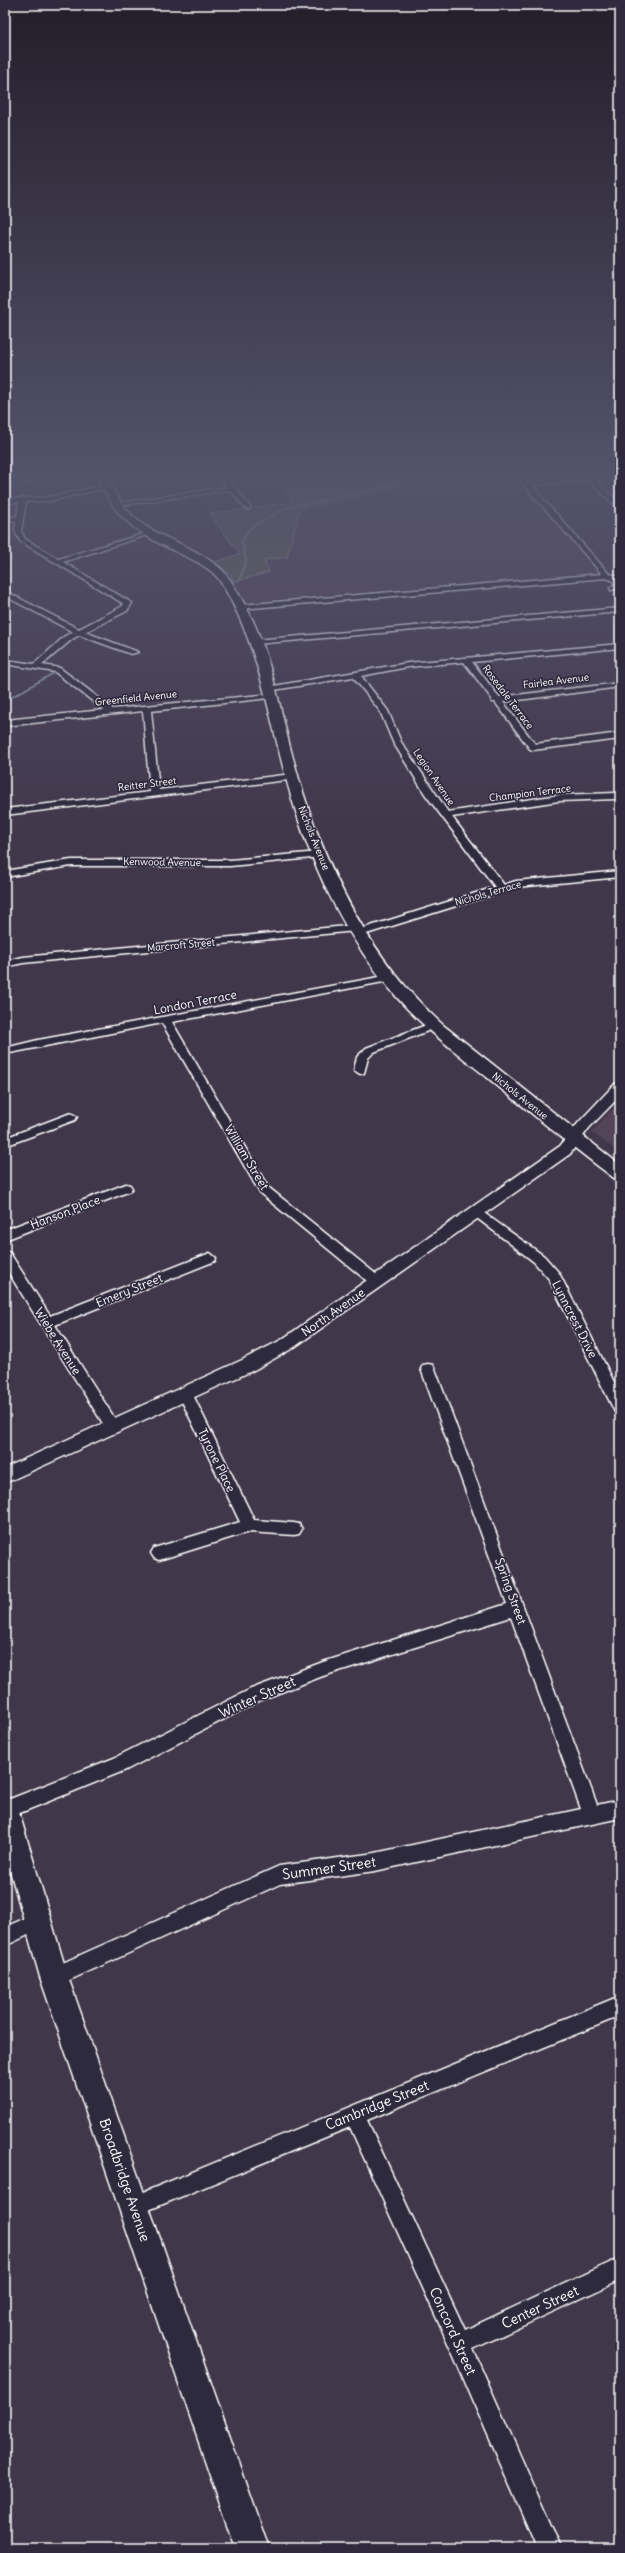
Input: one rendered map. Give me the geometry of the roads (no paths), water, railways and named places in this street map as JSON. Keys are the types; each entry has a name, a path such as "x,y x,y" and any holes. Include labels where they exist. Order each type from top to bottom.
{"main road":[{"name":"Nichols Avenue","path":"234,596 255,642 292,777 319,855 359,930 390,978 434,1024 575,1140 620,1174"},
{"name":"Broadbridge Avenue","path":"5,1810 36,1922 54,1977 252,2548"}],"street":[{"path":"11,596 78,632 134,652"},
{"path":"36,666 55,647 78,632 124,609 128,602 118,596"},
{"path":"240,607 368,596"},
{"path":"255,642 618,599"},
{"name":"Greenfield Avenue","path":"5,723 147,708 269,692 408,665 620,646"},
{"name":"Rosedale Terrace","path":"466,659 495,700 533,747 620,736"},
{"path":"5,662 53,669 64,674 111,712"},
{"name":"Legion Avenue","path":"356,675 384,711 397,742 430,794 501,888"},
{"name":"Fairlea Avenue","path":"495,700 620,685"},
{"path":"147,708 155,794"},
{"name":"Reitter Street","path":"5,812 292,777"},
{"name":"Champion Terrace","path":"446,815 559,798 616,796"},
{"name":"Kenwood Avenue","path":"5,874 71,863 230,863 319,855"},
{"name":"Nichols Terrace","path":"359,930 501,888 525,883 620,874"},
{"name":"Marcroft Street","path":"5,964 31,959 359,930"},
{"name":"London Terrace","path":"5,1051 38,1043 390,978"},
{"name":"William Street","path":"166,1020 264,1190 377,1282"},
{"path":"360,1070 363,1057 370,1050 434,1024"},
{"name":"North Avenue","path":"5,1476 186,1393 287,1344 565,1150 575,1140 584,1124 620,1087"},
{"path":"5,1142 71,1117"},
{"name":"Hanson Place","path":"5,1235 126,1188"},
{"name":"Lynncrest Drive","path":"477,1212 539,1259 554,1276 620,1408"},
{"name":"Wiebe Avenue","path":"5,1256 112,1426"},
{"name":"Emery Street","path":"47,1323 210,1258"},
{"name":"Spring Street","path":"428,1368 592,1815"},
{"name":"Tyrone Place","path":"186,1393 249,1526"},
{"path":"159,1553 249,1526 294,1529"},
{"name":"Winter Street","path":"5,1810 120,1764 257,1694 322,1670 517,1608"},
{"name":"Summer Street","path":"54,1977 279,1875 375,1862 620,1809"},
{"path":"5,1937 36,1922"},
{"name":"Cambridge Street","path":"134,2206 354,2114 620,2006"},
{"name":"Concord Street","path":"354,2114 460,2344 549,2548"},
{"name":"Center Street","path":"460,2344 620,2269"}],"waterway":[{"path":"5,701 52,674"}]}
